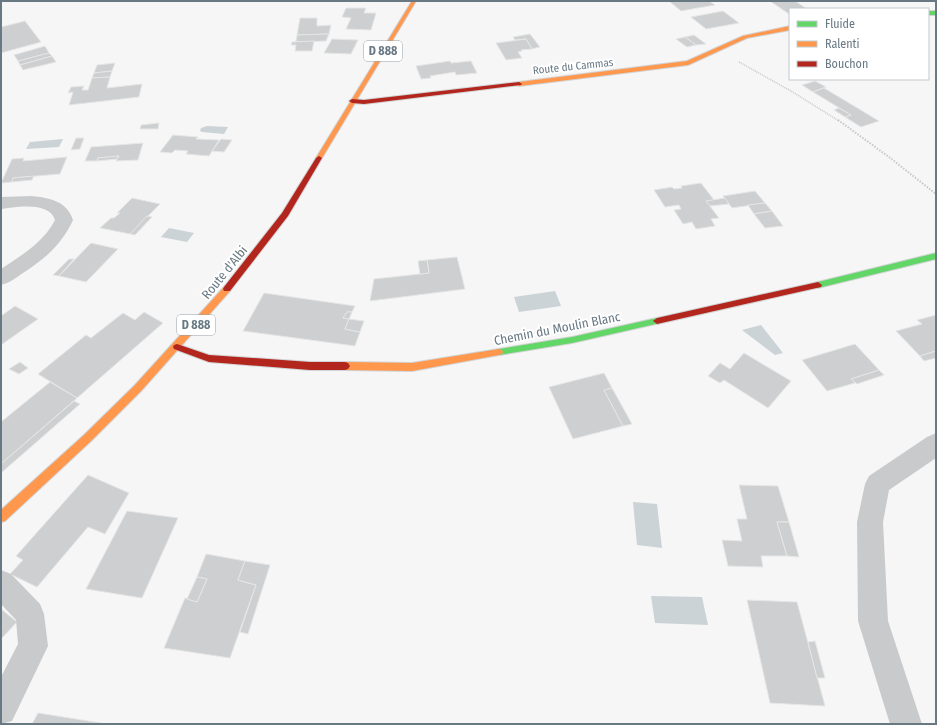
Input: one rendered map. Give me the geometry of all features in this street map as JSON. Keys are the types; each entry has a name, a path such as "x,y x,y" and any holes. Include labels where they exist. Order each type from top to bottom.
{"street":[{"name":"Route d'Albi","path":"1,517 77,448 138,388 177,347 238,276 286,214 319,160 352,101 414,1"},
{"name":"Route du Cammas","path":"352,101 371,101 665,67 688,63 745,37 789,28"},
{"path":"1,203 36,202 50,204 60,211 64,220 60,231 40,251 1,278"},
{"name":"Chemin du Moulin Blanc","path":"177,347 209,358 310,366 412,366 572,340 790,292 936,256"},
{"path":"906,724 874,621 870,522 878,484 936,444"},
{"path":"1,584 30,614 33,646 1,710"}],"path":[{"path":"715,52 740,62 791,90 866,139 936,194"}],"shaded area":[{"path":"207,126 228,127 224,134 200,131 201,128"},
{"path":"63,139 59,147 26,149 30,142"},
{"path":"169,228 194,233 187,242 161,237"},
{"path":"555,291 561,306 519,312 514,297"},
{"path":"761,325 783,353 775,355 742,330"},
{"path":"633,502 657,504 662,548 637,545"},
{"path":"651,596 702,597 708,625 655,623"}],"building":[{"path":"669,1 709,1 715,5 681,11"},
{"path":"770,1 795,1 806,8 789,8 789,14"},
{"path":"346,8 366,8 364,13 376,13 371,30 346,29 351,18 342,17"},
{"path":"723,11 739,23 706,29 691,17"},
{"path":"300,18 317,18 317,26 331,25 329,34 297,35"},
{"path":"25,21 41,42 1,53 1,27"},
{"path":"329,34 326,41 296,42 297,35"},
{"path":"530,34 540,47 532,49 526,39 515,40 513,37"},
{"path":"694,35 706,44 696,45 685,37"},
{"path":"685,37 696,45 687,47 676,39"},
{"path":"332,39 358,40 351,54 324,53"},
{"path":"526,39 532,49 521,50 522,51 518,52 522,58 506,60 496,43"},
{"path":"314,41 312,51 295,51 296,45 291,45 292,42"},
{"path":"45,46 49,53 18,61 14,55"},
{"path":"49,53 52,56 20,65 18,61"},
{"path":"52,56 56,62 23,70 20,65"},
{"path":"450,61 451,63 471,61 477,73 456,75 455,72 421,79 416,66"},
{"path":"115,63 112,71 94,73 97,65"},
{"path":"112,71 110,77 92,78 94,73"},
{"path":"110,77 107,88 142,84 139,97 69,105 73,92 68,93 71,87 84,86 82,90 88,90 92,78"},
{"path":"815,81 826,87 813,92 802,85"},
{"path":"824,88 879,121 861,127 845,117 851,115 813,92"},
{"path":"839,108 851,115 845,117 834,110"},
{"path":"159,123 158,129 140,129 141,125"},
{"path":"173,135 198,137 196,139 219,140 209,156 186,154 188,151 175,150 172,153 160,152"},
{"path":"76,138 84,138 80,149 71,150"},
{"path":"221,139 232,140 224,152 212,151"},
{"path":"143,143 138,160 116,161 119,156 98,158 97,161 85,161 91,147"},
{"path":"119,156 117,159 97,161 98,158"},
{"path":"67,157 60,174 13,178 12,182 1,183 12,159 24,158 23,161"},
{"path":"34,176 32,180 12,182 13,178"},
{"path":"701,183 714,200 706,201 719,218 711,219 715,226 696,229 692,222 683,224 674,210 681,209 679,205 665,207 654,190 672,187 674,189 682,188 681,186"},
{"path":"755,191 765,203 732,208 723,196"},
{"path":"132,198 160,204 130,234 100,228 111,218 114,218 120,213 117,213"},
{"path":"725,198 729,204 710,206 706,201"},
{"path":"765,203 772,211 754,214 748,205"},
{"path":"772,211 783,226 765,228 754,214"},
{"path":"147,216 152,217 135,235 130,234"},
{"path":"91,243 118,249 86,282 59,276"},
{"path":"457,257 465,289 370,301 374,279 429,273 427,260"},
{"path":"69,259 74,259 59,276 53,275"},
{"path":"427,260 429,273 420,274 418,261"},
{"path":"264,293 355,306 352,312 347,312 343,318 349,319 345,329 360,332 355,346 243,331"},
{"path":"15,306 38,319 1,345 1,316"},
{"path":"144,312 163,323 77,398 38,374 86,335 91,338 123,313 135,320"},
{"path":"347,312 352,312 349,319 343,318"},
{"path":"936,315 936,351 920,356 896,331 922,324 917,320"},
{"path":"349,319 364,321 360,332 345,329"},
{"path":"855,344 879,370 851,379 855,383 827,391 802,360"},
{"path":"936,351 936,358 924,361 920,356"},
{"path":"744,353 791,381 768,408 724,380 720,383 708,376 720,363 730,369"},
{"path":"20,362 28,368 19,374 9,369"},
{"path":"879,370 884,375 857,384 851,379"},
{"path":"604,373 612,388 604,390 623,426 573,439 549,387"},
{"path":"50,382 77,398 1,464 1,422"},
{"path":"612,388 632,424 623,426 604,390"},
{"path":"74,401 80,404 1,473 1,464"},
{"path":"88,475 129,493 105,534 88,527 37,587 10,574 23,560 16,556"},
{"path":"739,485 778,486 789,522 777,522 787,556 761,556 763,567 728,566 722,540 742,541 737,519 747,519"},
{"path":"127,511 178,518 142,598 86,589"},
{"path":"777,522 789,522 799,557 787,556"},
{"path":"206,554 245,561 238,580 256,585 230,658 164,648 185,598 197,602 207,579 197,577"},
{"path":"245,561 270,565 248,634 240,632 256,585 238,580"},
{"path":"197,577 207,579 197,602 187,599"},
{"path":"747,600 797,602 825,706 770,703"},
{"path":"1,609 17,622 1,639"},
{"path":"815,641 825,678 817,678 808,642"},
{"path":"38,713 101,723 32,724"}],"traffic: fast":[{"path":"929,13 936,13"},
{"path":"818,285 936,256"},
{"path":"499,352 572,340 657,321"}],"traffic: slow":[{"path":"319,158 414,1"},
{"path":"519,84 688,63 745,37 789,28"},
{"path":"1,517 87,438 138,388 227,289"},
{"path":"345,366 412,367 499,352"}],"traffic: jam":[{"path":"352,101 364,102 519,84"},
{"path":"227,289 285,214 319,158"},
{"path":"657,321 818,285"},
{"path":"177,347 209,358 310,366 345,366"}]}
